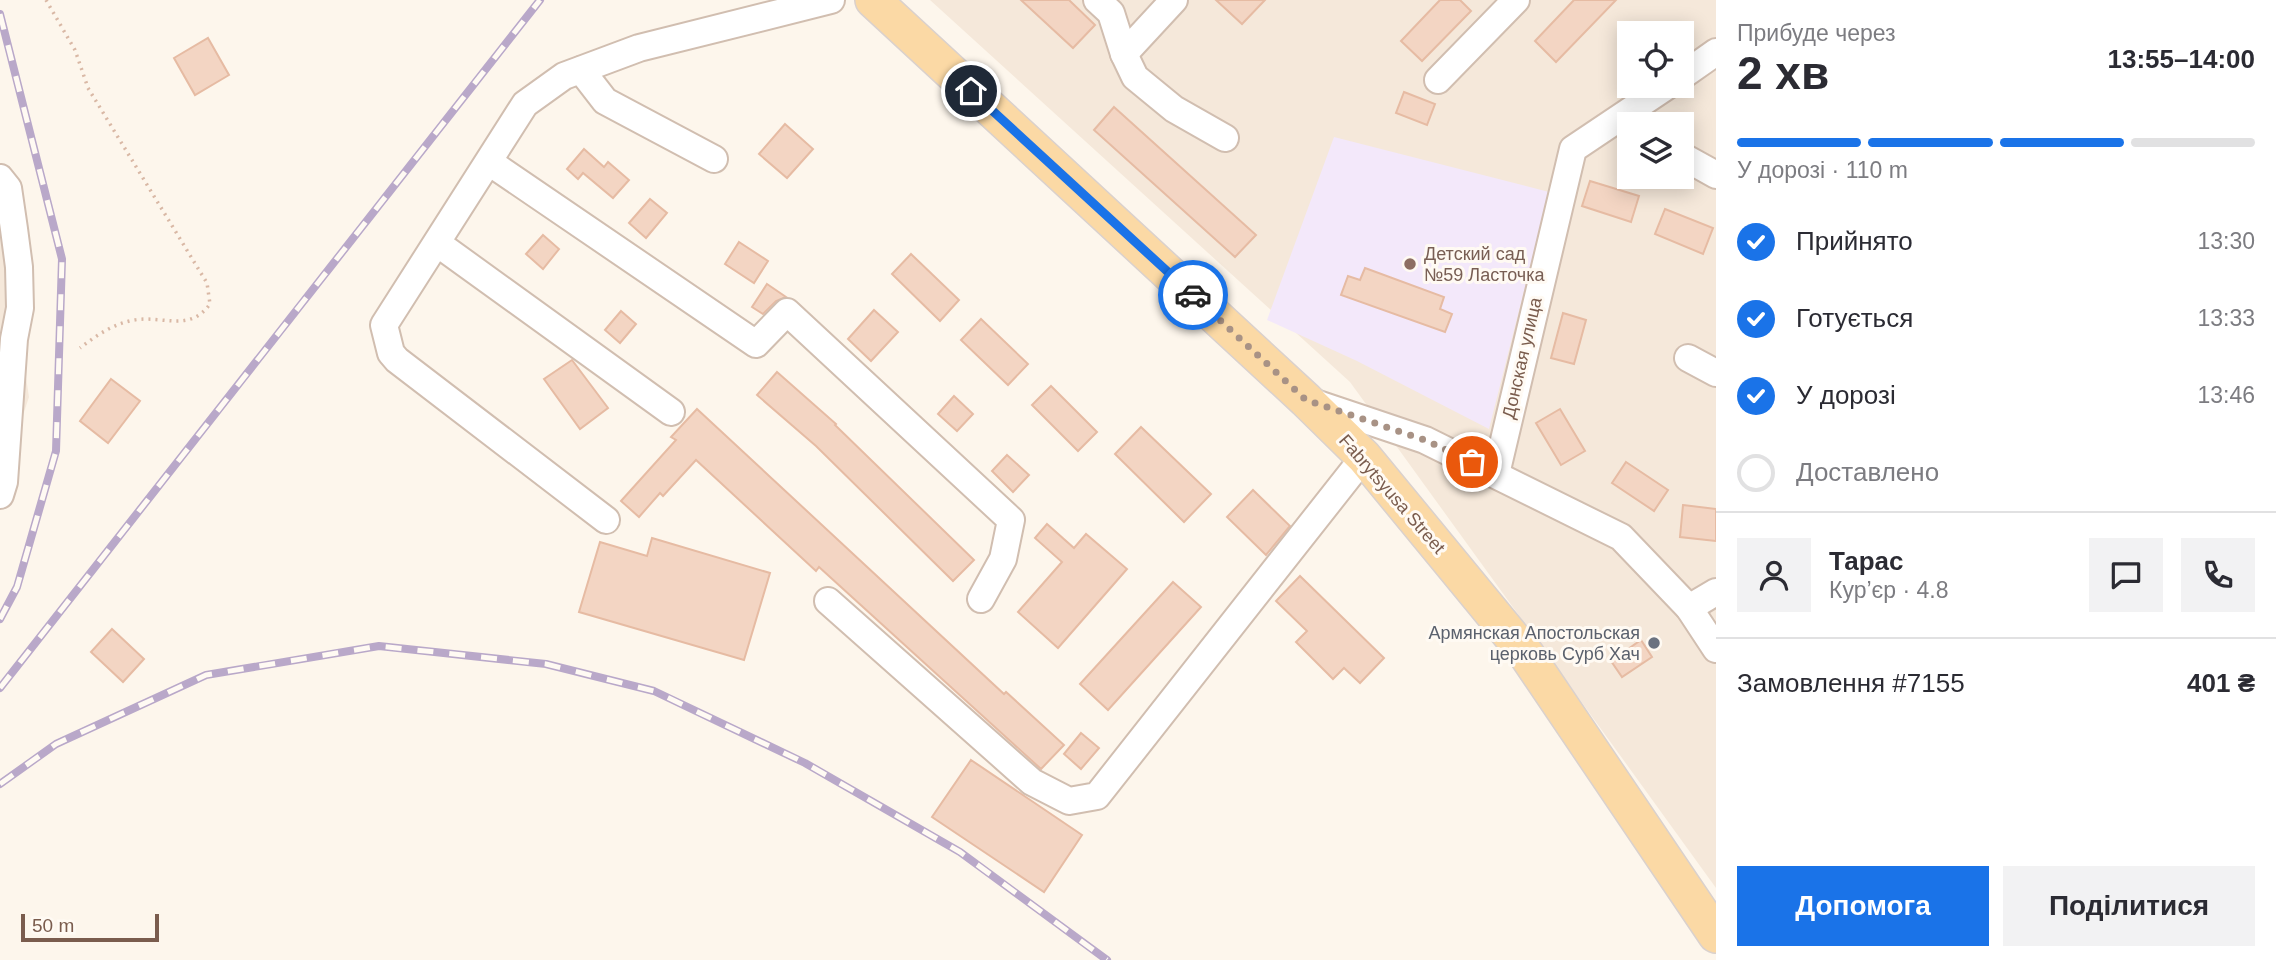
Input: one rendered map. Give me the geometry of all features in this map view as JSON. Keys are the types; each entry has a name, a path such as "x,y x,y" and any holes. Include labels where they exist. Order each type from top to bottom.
{"main road":[{"name":"Fabrytsyusa Street","path":"873,0 1306,400 1364,457 1526,654 1716,935"}],"street":[{"path":"606,520 397,360 391,353 384,325 525,104 564,76 639,48 831,0"},
{"path":"1097,0 1111,13 1124,54 1135,77 1174,109 1225,138"},
{"path":"1124,54 1174,0"},
{"path":"1438,80 1516,0"},
{"path":"1694,68 1716,52"},
{"path":"581,70 605,101 714,159"},
{"name":"Донская улица","path":"1637,112 1653,98"},
{"name":"Донская улица","path":"1496,474 1573,149 1617,126"},
{"path":"489,162 756,344 787,312 1011,520 1003,559 981,599"},
{"path":"1694,163 1716,175"},
{"path":"0,178 8,188 19,267 20,308 7,342 4,482 0,495"},
{"path":"437,243 671,412"},
{"path":"1688,358 1716,373"},
{"path":"1306,400 1425,440 1620,537 1689,608 1716,649"},
{"path":"828,601 1032,782 1069,801 1097,796 1364,457"},
{"path":"1689,608 1716,592"}],"path":[{"path":"46,0 75,50 88,88 207,284 210,304 202,315 187,321 134,320 103,330 80,348"}],"shaded area":[{"path":"930,0 1716,0 1716,888 1350,382"},
{"path":"1334,137 1549,192 1489,429 1357,361 1267,320"},
{"path":"0,210 29,397 0,485"}],"building":[{"path":"1021,0 1069,0 1095,25 1073,48"},
{"path":"1216,0 1265,0 1242,24"},
{"path":"1440,0 1460,0 1471,11 1422,61 1401,41"},
{"path":"1574,0 1616,0 1556,62 1535,41"},
{"path":"208,38 229,75 195,95 174,58"},
{"path":"1404,92 1435,104 1427,125 1396,113"},
{"path":"1114,107 1256,235 1235,257 1094,130"},
{"path":"785,124 813,149 787,178 759,154"},
{"path":"584,149 604,167 608,162 629,180 613,198 583,173 578,179 567,169"},
{"path":"1590,181 1639,196 1631,222 1582,206"},
{"path":"650,199 667,213 646,238 629,223"},
{"path":"1665,209 1713,228 1703,254 1655,234"},
{"path":"543,235 559,249 543,269 526,254"},
{"path":"739,242 768,261 754,283 725,264"},
{"path":"911,254 959,300 940,321 892,274"},
{"path":"1365,268 1444,297 1440,309 1452,314 1445,332 1341,295 1348,276 1360,280"},
{"path":"767,284 786,297 776,301 763,314 752,307"},
{"path":"874,310 898,332 871,361 848,339"},
{"path":"621,311 636,324 620,343 605,330"},
{"path":"1563,313 1586,320 1574,364 1551,358"},
{"path":"981,319 1028,364 1008,385 961,340"},
{"path":"572,360 608,408 580,429 544,379"},
{"path":"777,372 836,424 974,560 953,581 816,446 757,395"},
{"path":"111,379 140,401 108,443 80,421"},
{"path":"1051,386 1097,432 1078,451 1032,405"},
{"path":"954,396 973,414 957,431 938,414"},
{"path":"697,409 1004,694 1006,692 1064,745 1041,769 819,567 816,571 696,460 663,496 660,493 639,517 621,501 676,440 671,437"},
{"path":"1560,409 1585,451 1561,465 1536,423"},
{"path":"1141,427 1211,494 1184,522 1115,454"},
{"path":"1007,455 1029,475 1013,492 992,471"},
{"path":"1626,462 1668,490 1654,511 1612,483"},
{"path":"1253,490 1290,526 1266,555 1227,517"},
{"path":"1683,505 1716,509 1716,541 1680,537"},
{"path":"1047,524 1074,548 1086,534 1127,569 1058,648 1018,612 1062,562 1035,538"},
{"path":"652,538 770,573 744,660 579,612 600,542 647,556"},
{"path":"1300,576 1384,658 1360,683 1344,668 1333,679 1296,642 1307,631 1276,601"},
{"path":"1173,582 1201,607 1108,710 1080,684"},
{"path":"112,629 144,659 123,682 91,652"},
{"path":"1641,640 1652,657 1622,677 1611,661"},
{"path":"1081,733 1099,748 1081,769 1064,754"},
{"path":"971,760 1082,835 1044,892 932,817"}],"railway":[{"path":"0,688 540,0"},
{"path":"0,14 62,259 56,451 17,587 0,619"},
{"path":"0,784 56,744 206,675 379,646 546,664 654,691 805,763 960,852 1107,960"}],"way so far":[{"path":"1193,295 1306,400 1425,440 1472,462"}],"place":[{"name":"Детский сад №59 Ласточка","path":"1410,264"},
{"name":"Армянская Апостольская церковь Сурб Хач","path":"1654,643"}],"route":[{"path":"971,91 1193,295"}]}
